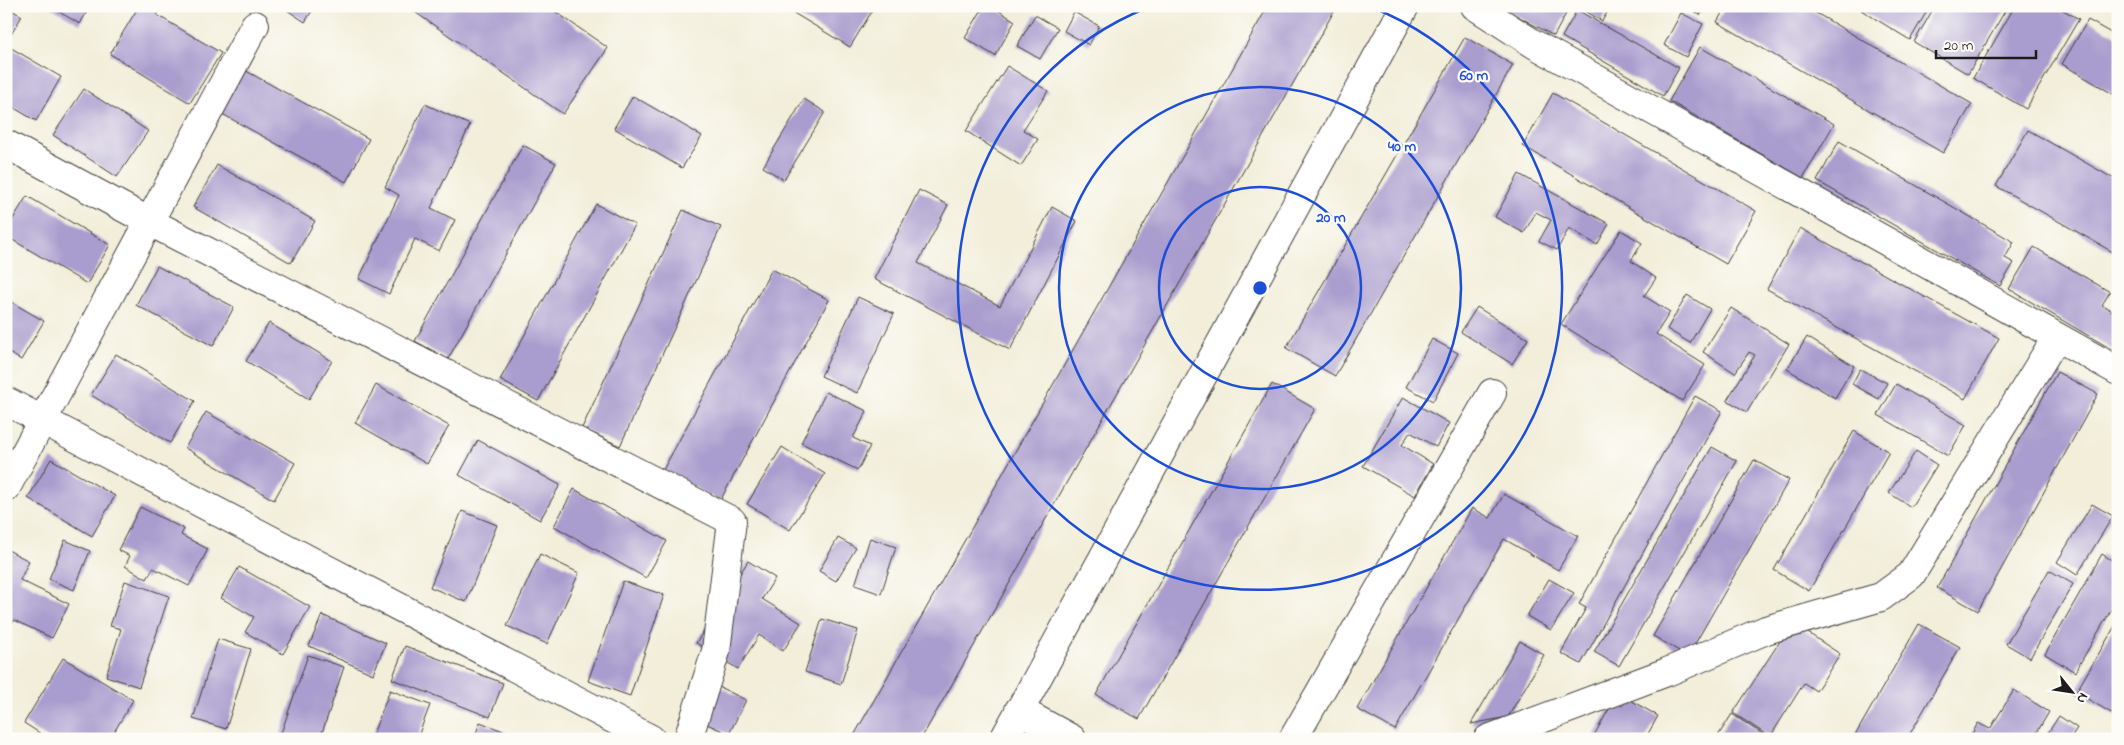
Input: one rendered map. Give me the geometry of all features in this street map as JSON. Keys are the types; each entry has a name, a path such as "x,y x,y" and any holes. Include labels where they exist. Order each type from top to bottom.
{"street":[{"path":"1004,739 1404,6"},
{"path":"1475,6 1534,44 2118,371"},
{"path":"6,488 255,25"},
{"path":"6,144 150,222 732,521 716,650 688,739"},
{"path":"1488,739 1668,672 1766,630 1881,597 1911,575 2056,338"},
{"path":"1293,739 1492,393"},
{"path":"6,401 651,739"},
{"path":"1020,710 1072,739"}],"building":[{"path":"49,6 90,6 80,24"},
{"path":"139,6 162,6 157,15 221,53 190,103 110,54"},
{"path":"281,6 315,6 305,22"},
{"path":"406,6 547,6 608,48 563,114"},
{"path":"782,6 864,6 872,11 850,47"},
{"path":"984,6 991,6 1015,21 995,56 965,38"},
{"path":"1268,6 1337,6 921,739 852,739"},
{"path":"1499,6 1565,6 1569,8 1554,36"},
{"path":"1584,6 1611,6 1602,21 1582,9"},
{"path":"1685,6 1705,6 1700,15"},
{"path":"1726,6 1804,6 1972,104 1943,153 1717,22"},
{"path":"1863,6 1930,6 1910,40 1861,10"},
{"path":"1935,6 2008,6 1968,74 1914,42"},
{"path":"2015,6 2056,6 2079,19 2026,109 1973,78"},
{"path":"6,7 22,16 6,43"},
{"path":"1577,10 1679,68 1663,96 1562,37"},
{"path":"1074,12 1099,26 1089,45 1064,31"},
{"path":"1681,13 1703,24 1686,57 1664,45"},
{"path":"1035,15 1058,28 1040,59 1017,46"},
{"path":"2088,20 2118,37 2118,97 2062,64"},
{"path":"1465,37 1513,65 1335,376 1286,348"},
{"path":"6,45 61,77 36,121 6,103"},
{"path":"1700,47 1834,124 1803,178 1669,101"},
{"path":"1007,66 1048,91 1023,130 1038,139 1021,166 966,131"},
{"path":"239,67 369,139 346,182 215,110"},
{"path":"84,89 148,131 117,177 53,135"},
{"path":"1553,93 1756,211 1726,264 1523,146"},
{"path":"633,96 702,136 682,168 614,128"},
{"path":"804,99 825,112 784,180 763,167"},
{"path":"425,104 470,125 431,208 455,220 439,251 415,239 389,294 359,279 399,195 385,187"},
{"path":"2028,130 2118,181 2118,255 1996,186"},
{"path":"1839,141 2014,242 2005,258 2014,263 2000,286 1817,181"},
{"path":"523,145 556,163 448,359 415,341"},
{"path":"217,165 315,221 291,263 193,207"},
{"path":"1519,174 1609,224 1597,245 1569,228 1557,250 1539,241 1551,220 1536,212 1524,233 1495,217"},
{"path":"919,190 948,205 918,263 1000,306 1052,207 1077,221 1010,350 874,279"},
{"path":"27,196 110,245 87,284 6,236 6,230"},
{"path":"596,204 635,225 538,401 500,380"},
{"path":"683,210 721,227 620,446 582,428"},
{"path":"1800,228 1999,338 1965,399 1767,289"},
{"path":"1621,230 1642,243 1631,261 1656,278 1644,296 1670,312 1656,334 1705,365 1682,401 1561,324"},
{"path":"2034,247 2110,292 2102,305 2118,314 2118,353 2009,289"},
{"path":"157,266 234,307 213,346 136,305"},
{"path":"772,269 829,300 720,501 663,470"},
{"path":"1687,295 1710,309 1690,343 1667,329"},
{"path":"858,297 894,314 857,393 821,376"},
{"path":"6,299 44,321 21,360 6,351"},
{"path":"1477,307 1528,339 1512,364 1461,332"},
{"path":"1731,308 1789,344 1747,412 1727,400 1755,355 1749,352 1735,373 1703,352"},
{"path":"269,323 332,361 309,399 246,361"},
{"path":"1807,337 1854,366 1835,398 1787,369"},
{"path":"1432,339 1458,353 1433,401 1406,387"},
{"path":"116,354 195,401 170,443 91,395"},
{"path":"1860,369 1887,383 1879,399 1852,384"},
{"path":"2057,372 2098,394 1978,611 1937,588"},
{"path":"1272,384 1315,409 1139,719 1096,695"},
{"path":"1896,384 1966,425 1948,456 1878,415"},
{"path":"376,385 449,426 427,464 355,423"},
{"path":"826,392 867,411 853,438 870,446 858,470 801,443"},
{"path":"1695,396 1722,411 1581,664 1561,653 1586,608 1579,604"},
{"path":"1403,397 1449,423 1436,447 1410,432 1402,445 1433,464 1415,496 1363,466"},
{"path":"206,412 295,463 274,500 185,448"},
{"path":"1854,431 1889,452 1809,591 1774,570"},
{"path":"478,440 560,485 540,520 459,475"},
{"path":"782,447 825,474 790,530 747,504"},
{"path":"1712,447 1737,461 1619,666 1594,652"},
{"path":"1916,451 1937,465 1911,507 1889,493"},
{"path":"51,459 115,496 92,536 28,498"},
{"path":"1754,460 1789,480 1688,656 1653,636"},
{"path":"574,489 667,541 646,578 554,526"},
{"path":"1504,494 1578,536 1558,570 1504,539 1395,730 1357,709 1472,508 1490,518"},
{"path":"2092,504 2113,516 2077,575 2057,562"},
{"path":"140,507 184,529 181,535 208,549 189,586 153,568 147,579 125,566 130,556 118,550"},
{"path":"462,511 497,525 466,602 430,587"},
{"path":"838,538 856,548 836,581 819,571"},
{"path":"870,538 896,547 881,594 855,585"},
{"path":"65,540 90,551 74,590 49,579"},
{"path":"6,549 29,561 20,580 69,604 52,638 14,620 6,632"},
{"path":"540,554 579,573 547,644 507,626"},
{"path":"2102,554 2118,564 2118,598 2075,672 2045,654"},
{"path":"748,561 775,578 762,599 801,623 783,651 759,635 738,669 696,643"},
{"path":"239,567 310,607 283,654 245,632 254,617 221,598"},
{"path":"2049,570 2073,584 2030,658 2006,644"},
{"path":"1549,579 1574,593 1551,630 1527,616"},
{"path":"125,581 169,596 139,687 106,676 121,629 110,626"},
{"path":"623,581 664,595 630,696 588,681"},
{"path":"322,615 386,643 373,674 309,646"},
{"path":"822,619 858,630 841,684 805,672"},
{"path":"2118,621 2118,717 2076,692"},
{"path":"1919,624 1960,647 1907,739 1853,739"},
{"path":"1802,629 1840,654 1816,691 1804,683 1770,737 1733,713 1786,632"},
{"path":"218,639 251,649 226,729 193,719"},
{"path":"1520,641 1544,655 1508,717 1471,724"},
{"path":"405,646 503,683 490,717 392,679"},
{"path":"308,655 344,667 320,739 279,739"},
{"path":"63,658 133,700 110,739 49,739 24,723"},
{"path":"713,684 746,700 729,734 696,719"},
{"path":"390,690 430,705 417,739 371,739"},
{"path":"2014,690 2049,712 2033,739 1969,739 1978,723 1990,729"},
{"path":"1618,693 1658,716 1645,739 1592,739"},
{"path":"1732,714 1767,737 1766,739 1716,739"},
{"path":"2059,716 2077,728 2070,739 2044,739"},
{"path":"480,722 518,737 517,739 474,739"}]}
